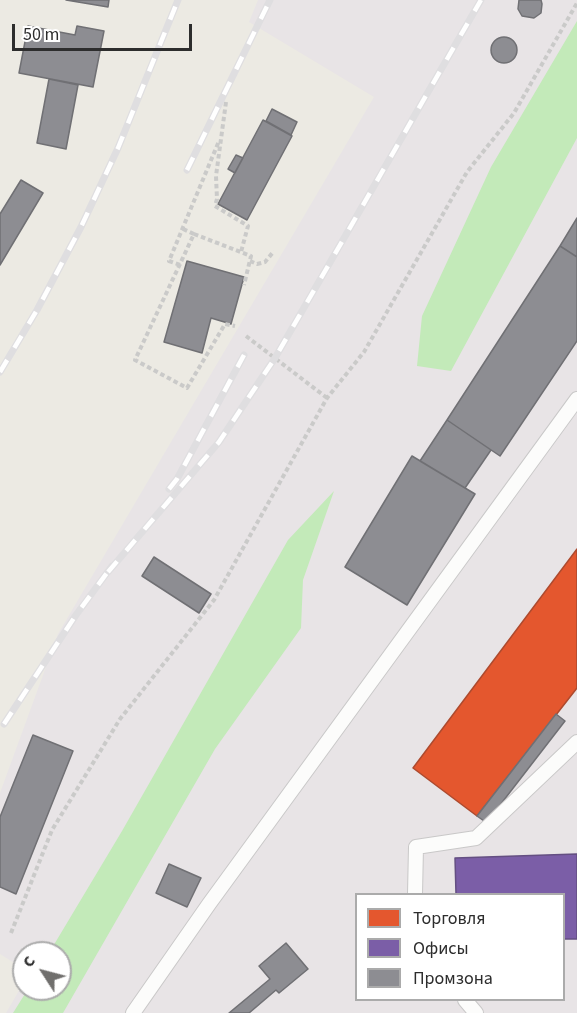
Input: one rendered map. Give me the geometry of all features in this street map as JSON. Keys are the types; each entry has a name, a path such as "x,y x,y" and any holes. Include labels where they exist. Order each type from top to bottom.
{"lane":[{"path":"133,1013 209,904 577,399"},
{"path":"415,893 416,847 476,838 577,742"},
{"path":"467,1001 476,1013"}],"path":[{"path":"11,933 52,830 120,719 214,600 327,398 364,352 467,172 514,113 577,3"},
{"path":"226,102 216,176 215,206 248,226 241,252"},
{"path":"180,265 169,261 222,134"},
{"path":"183,230 251,256 244,285"},
{"path":"194,234 135,360 187,388 225,324 235,326"},
{"path":"250,261 257,264 265,262 274,251"},
{"path":"246,336 327,398"}],"shaded area":[{"path":"258,0 577,0 577,1013 6,1013 13,1001 72,1001 72,941 12,941 12,962 0,954 0,793 58,634 374,97 249,22"}],"green space":[{"path":"577,21 577,138 451,371 417,366 422,316 491,167"},
{"path":"334,491 303,580 301,628 215,749 72,997 72,941 56,941 122,831 288,540"},
{"path":"20,1001 70,1001 63,1013 13,1013"}],"building: Торговля":[{"path":"577,549 577,688 477,816 413,768"}],"building: Офисы":[{"path":"577,854 577,939 565,939 565,893 456,893 455,858"}],"building: Промзона":[{"path":"66,0 109,0 108,7"},
{"path":"519,0 541,0 541,13 534,18 522,16 518,9"},
{"path":"28,26 75,35 77,26 104,31 93,87 19,73"},
{"path":"504,37 513,41 517,50 513,59 504,63 495,59 491,50 495,41"},
{"path":"49,79 78,85 66,149 37,143"},
{"path":"272,109 297,122 291,135 266,121"},
{"path":"263,120 292,136 247,220 218,204"},
{"path":"236,155 243,158 235,173 228,169"},
{"path":"21,180 43,193 0,265 0,214"},
{"path":"577,218 577,257 560,246"},
{"path":"560,246 577,257 577,341 500,456 447,420"},
{"path":"187,261 244,277 231,324 211,318 202,353 164,342"},
{"path":"447,420 491,450 465,488 420,461"},
{"path":"412,456 475,494 407,605 345,567"},
{"path":"154,557 211,594 199,613 142,576"},
{"path":"556,714 565,721 490,818 484,821 477,816"},
{"path":"33,735 73,751 16,894 0,887 0,817"},
{"path":"169,864 201,878 187,907 156,893"},
{"path":"286,943 308,969 279,993 276,990 249,1013 229,1013 270,979 259,966"}],"railway":[{"path":"0,372 37,310 81,227 118,148 178,0"},
{"path":"187,170 270,0"},
{"path":"108,572 219,442 275,358 481,0"},
{"path":"169,489 177,479 244,355"},
{"path":"4,724 76,615 112,566"}]}
